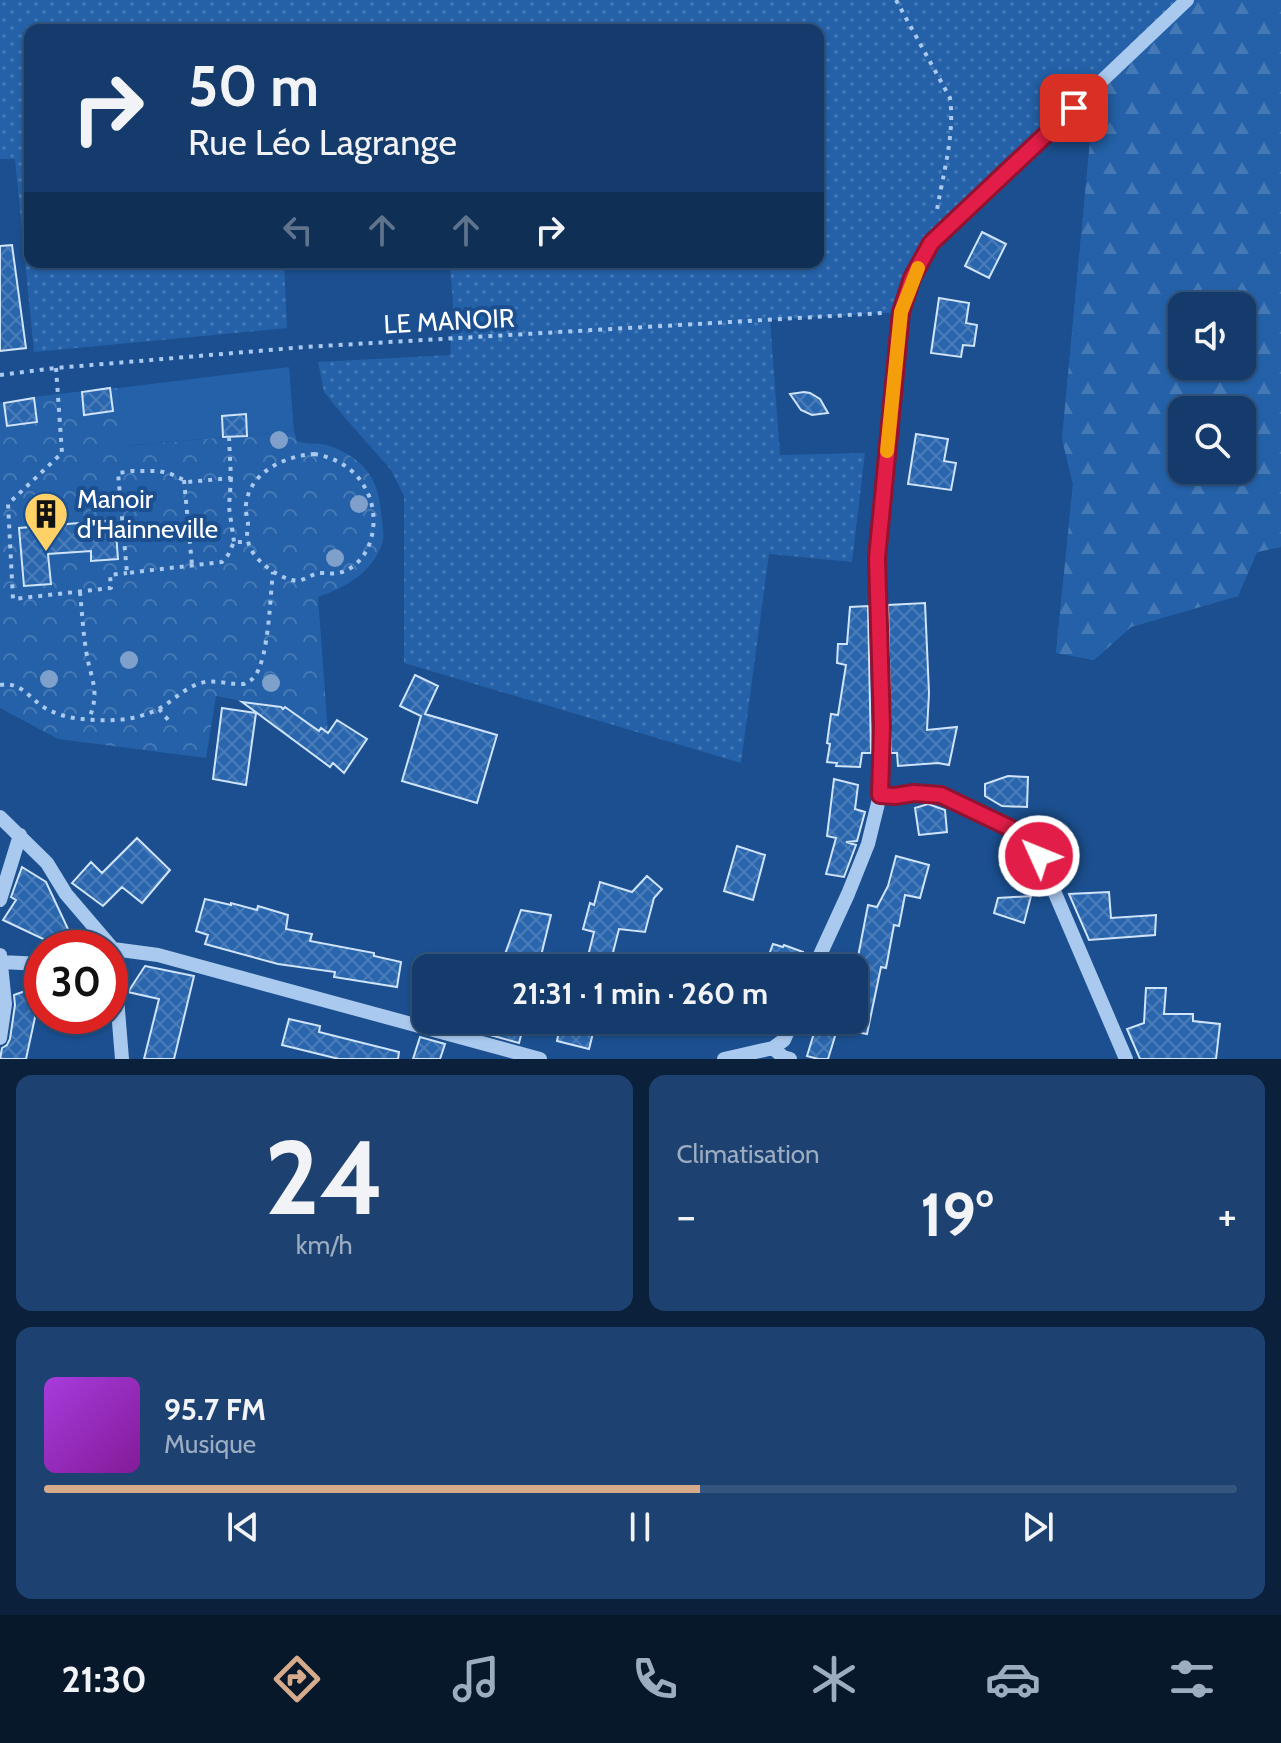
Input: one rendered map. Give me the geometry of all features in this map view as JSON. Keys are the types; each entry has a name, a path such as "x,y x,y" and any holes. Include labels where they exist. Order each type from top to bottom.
{"street":[{"path":"820,954 868,844 880,795 882,727 877,558 901,312 912,278 931,243 1187,0"},
{"path":"880,795 941,795 1010,828 1039,856 1126,1059"},
{"path":"0,817 47,863 66,894 96,930"},
{"path":"0,900 20,835"},
{"path":"128,952 158,955 540,1059"},
{"path":"0,955 5,1004 0,1037"},
{"path":"1,962 24,963"},
{"path":"120,1034 122,1059"},
{"path":"724,1059 751,1057 773,1048 787,1034"},
{"path":"773,1048 790,1059"}],"path":[{"path":"896,0 950,98 952,111 931,243"},
{"name":"LE MANOIR","path":"0,375 305,347 901,312"},
{"path":"56,368 62,453 8,504 13,599 111,588 110,575 222,562 234,542 229,507 229,437"},
{"path":"299,455 326,456 348,468 361,481 372,509 372,535 365,555 337,574 317,573 301,581 293,581 273,572 248,542 245,507 253,486 283,459 299,455"},
{"path":"127,573 118,473 159,471 188,482 231,478"},
{"path":"184,480 192,566"},
{"path":"234,542 248,542"},
{"path":"0,685 16,686 41,706 56,713 89,719 137,718 159,709 191,686 206,681 244,684 253,678 263,651 273,572"},
{"path":"80,592 86,650 95,688 95,703 89,719"},
{"path":"159,709 170,722"}],"green space":[{"path":"0,0 1281,0 1281,547 1257,552 1238,596 1131,627 1094,660 1056,653 1073,484 1062,439 1095,89 931,243 901,312 770,320 780,455 865,453 852,562 769,554 741,763 404,663 404,496 391,470 324,392 318,362 450,355 453,306 450,268 824,268 824,24 24,24 24,250 15,159 0,159"},
{"path":"1187,0 1281,0 1281,547 1257,552 1238,596 1131,627 1094,660 1056,653 1073,484 1062,439 1095,88"},
{"path":"26,268 284,268 287,328 34,352"},
{"path":"289,367 294,431 123,446 119,388"},
{"path":"119,388 124,446 294,431 297,441 337,449 356,460 369,474 379,499 382,544 372,563 356,578 318,597 328,733 322,728 319,731 286,707 283,709 216,696 206,758 58,739 0,708 0,403"}],"building":[{"path":"982,232 1006,244 989,278 965,266"},
{"path":"12,245 26,348 0,351 0,246"},
{"path":"939,298 969,303 966,323 977,325 974,346 963,345 961,357 931,353"},
{"path":"110,388 113,411 84,415 82,392"},
{"path":"804,392 820,399 828,413 812,415 801,410 790,394"},
{"path":"34,398 37,422 7,426 4,403"},
{"path":"246,414 247,436 223,437 222,416"},
{"path":"916,434 948,439 944,461 956,463 951,490 908,484"},
{"name":"Manoir d'Hainneville","path":"115,520 118,559 91,561 91,551 48,554 51,584 24,586 19,528"},
{"path":"925,603 929,693 927,730 957,727 949,765 898,766 897,753 891,753 888,605"},
{"path":"868,606 871,753 862,753 860,767 836,766 837,763 827,762 830,744 827,743 831,714 838,715 846,665 837,663 838,644 847,644 850,607"},
{"path":"415,675 438,686 425,714 497,735 477,803 402,781 421,716 400,706"},
{"path":"242,702 285,707 319,731 321,728 328,733 337,720 367,739 344,773 333,763 330,767"},
{"path":"222,708 256,713 246,785 213,779"},
{"path":"1008,776 1028,777 1027,807 1002,806 985,796 985,784"},
{"path":"834,779 858,785 855,809 865,812 857,841 846,842 856,845 844,877 826,874 836,838 827,836"},
{"path":"928,804 945,810 947,832 919,835 915,808"},
{"path":"137,838 170,870 142,903 122,887 103,906 72,883 91,862 102,873"},
{"path":"737,846 765,855 753,900 724,891"},
{"path":"896,856 929,865 920,898 905,895 899,926 894,925 886,968 881,967 868,1029 868,954 859,954 868,905 877,907 888,886"},
{"path":"22,867 46,882 68,930 24,930 3,920 16,900 11,897"},
{"path":"647,876 662,889 654,898 645,932 619,929 613,954 588,954 594,932 583,929 600,882 632,892"},
{"path":"1109,892 1111,918 1156,915 1155,935 1089,940 1069,894"},
{"path":"1031,896 1024,923 994,913 998,898"},
{"path":"205,899 257,910 258,906 288,915 286,929 312,934 310,941 374,953 374,956 401,962 397,987 334,977 335,972 278,964 205,944 208,935 196,931"},
{"path":"521,910 551,915 541,954 505,954"},
{"path":"773,944 803,952 803,954 769,954"},
{"path":"145,966 194,976 174,1059 144,1059 159,999 128,992"},
{"path":"1146,988 1166,988 1164,1014 1193,1014 1193,1021 1220,1024 1216,1059 1140,1059 1127,1029 1144,1023"},
{"path":"24,991 24,1034 31,1034 26,1059 0,1059 2,1048 10,1039 14,995"},
{"path":"289,1019 320,1026 319,1032 399,1052 398,1059 339,1059 282,1045"},
{"path":"490,1034 521,1034 519,1043"},
{"path":"558,1034 593,1034 589,1049 557,1041"},
{"path":"814,1034 836,1034 828,1059 807,1056"},
{"path":"420,1037 445,1044 440,1059 413,1059"}],"slow traffic":[{"path":"887,451 901,312 918,268"}],"place":[{"name":"Manoir d'Hainneville","path":"46,553"}],"route":[{"path":"1039,856 1010,828 941,795 880,795 882,727 877,558 901,312 912,278 931,243 1074,108"}]}
